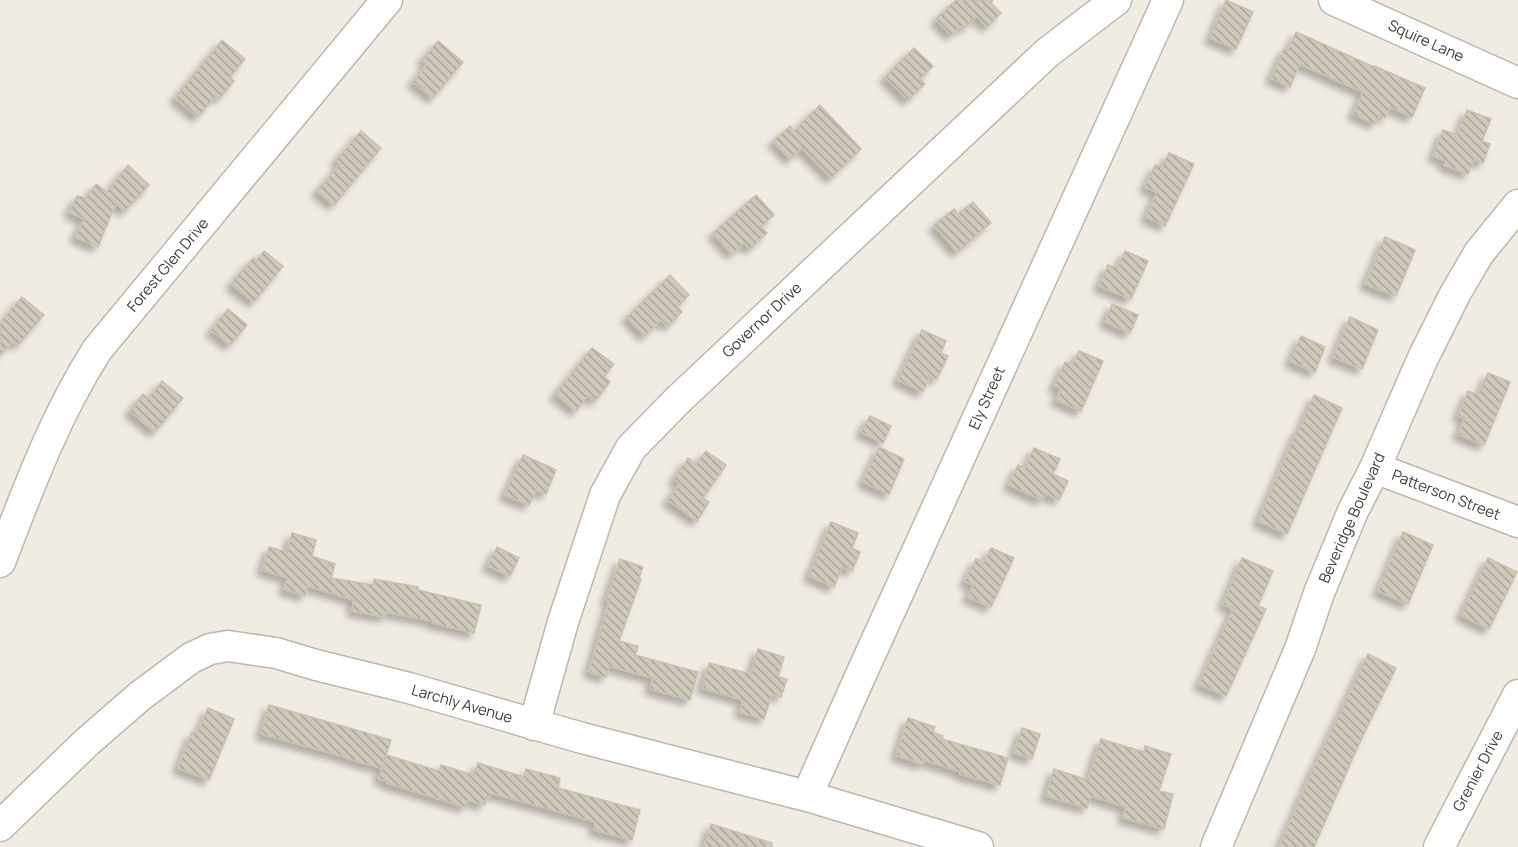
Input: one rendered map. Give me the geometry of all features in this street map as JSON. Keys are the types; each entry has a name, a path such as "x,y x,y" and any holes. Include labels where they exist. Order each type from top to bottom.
{"street":[{"name":"Forest Glen Drive","path":"0,562 53,430 80,377 97,350 387,0"},
{"name":"Governor Drive","path":"534,724 563,622 605,495 632,448 678,400 1047,53 1116,0"},
{"name":"Ely Street","path":"807,796 1168,0"},
{"name":"Squire Lane","path":"1334,0 1518,83"},
{"name":"Beveridge Boulevard","path":"1216,847 1300,649 1319,593 1353,511 1375,468 1424,358 1455,294 1479,253 1518,205"},
{"name":"Patterson Street","path":"1375,468 1518,522"},
{"name":"Larchly Avenue","path":"0,826 87,741 140,696 191,658 219,647 235,646 276,653 409,688 582,738 807,796 978,847"},
{"name":"Grenier Drive","path":"1439,847 1518,695"}],"building":[{"path":"956,0 993,0 991,3 1001,13 987,27 977,16 964,28 961,26 951,35 936,19"},
{"path":"1226,0 1253,12 1236,49 1210,38"},
{"path":"1296,32 1425,88 1412,117 1390,107 1385,118 1379,115 1375,124 1353,114 1363,92 1300,64 1290,87 1271,78 1284,49 1288,50"},
{"path":"222,40 245,59 230,77 234,81 220,98 216,95 198,117 175,98"},
{"path":"438,41 463,62 433,98 413,82 427,64 422,60"},
{"path":"914,48 933,66 920,79 925,84 908,100 885,77"},
{"path":"820,105 861,149 831,178 802,148 790,159 773,141 790,126 794,131"},
{"path":"1467,110 1491,119 1482,141 1490,144 1483,163 1474,159 1468,174 1444,165 1446,161 1433,156 1443,130 1457,135"},
{"path":"361,131 381,148 334,205 317,191 340,164 336,160"},
{"path":"1169,153 1194,164 1165,226 1146,217 1157,192 1145,187 1155,165 1162,168"},
{"path":"128,165 149,185 125,211 116,203 98,247 75,237 84,219 69,212 77,196 86,198 96,184 107,192"},
{"path":"756,195 774,215 761,227 767,233 750,249 744,243 732,254 713,233"},
{"path":"973,202 991,223 957,252 934,225 954,209 958,214"},
{"path":"1385,237 1415,250 1396,296 1365,284"},
{"path":"264,251 283,266 254,302 231,284 253,258 256,261"},
{"path":"1125,251 1148,261 1131,299 1099,286 1108,265 1117,268"},
{"path":"670,275 689,295 677,307 682,312 668,326 661,320 645,336 627,317"},
{"path":"22,297 44,315 18,345 13,341 0,355 0,323"},
{"path":"1112,304 1138,315 1130,333 1105,322"},
{"path":"228,309 247,325 230,345 211,330"},
{"path":"1350,317 1378,330 1362,369 1333,357"},
{"path":"922,330 946,341 941,353 948,356 937,379 930,376 923,392 898,380"},
{"path":"1301,336 1325,347 1315,372 1290,361"},
{"path":"592,348 614,364 604,377 610,382 595,401 588,395 576,411 555,394"},
{"path":"1079,351 1103,361 1081,411 1056,400 1061,389 1054,386 1065,362 1072,365"},
{"path":"1488,373 1510,382 1484,445 1458,434 1465,418 1458,416 1468,391 1478,395"},
{"path":"162,381 183,398 155,432 130,411 143,394 148,399"},
{"path":"1314,395 1342,408 1287,534 1258,521"},
{"path":"870,416 891,426 883,443 861,432"},
{"path":"879,447 904,459 889,494 863,482"},
{"path":"1034,448 1060,459 1053,474 1068,481 1059,500 1045,493 1042,500 1009,485 1018,465 1025,468"},
{"path":"706,451 726,465 703,498 709,502 697,521 668,500 680,483 674,479 688,458 696,464"},
{"path":"523,455 556,470 546,494 536,490 529,505 505,495"},
{"path":"831,522 858,533 852,548 860,552 852,571 842,567 834,587 809,576"},
{"path":"1403,532 1433,545 1408,604 1378,591"},
{"path":"292,533 316,540 312,556 335,564 331,578 373,585 374,579 418,587 418,590 481,605 474,633 433,623 433,621 386,612 385,617 352,611 354,600 308,586 305,596 284,589 288,578 262,570 269,547 287,552"},
{"path":"497,547 519,558 510,576 488,566"},
{"path":"991,548 1014,558 991,607 968,597 973,585 965,581 976,559 984,562"},
{"path":"1242,558 1273,571 1258,606 1266,609 1226,696 1199,684 1233,609 1223,604"},
{"path":"1488,558 1517,572 1489,629 1461,615"},
{"path":"620,559 643,567 619,641 638,646 635,655 698,672 690,700 650,689 653,678 609,666 606,677 589,672 609,601 606,600"},
{"path":"758,649 784,657 778,677 787,679 781,697 772,694 764,719 740,712 743,700 702,688 709,663 751,674"},
{"path":"1368,654 1396,668 1360,742 1314,847 1279,847 1308,780"},
{"path":"269,705 391,740 386,755 439,771 441,765 474,775 478,763 524,777 526,769 560,778 558,788 640,810 632,840 594,830 596,822 491,793 490,797 487,796 484,805 468,800 465,807 387,783 388,781 379,779 385,758 382,768 261,734"},
{"path":"208,708 234,719 209,780 178,768 192,732 197,734"},
{"path":"908,718 935,727 933,732 943,736 942,739 1008,758 1000,785 960,774 961,772 924,760 922,764 896,755"},
{"path":"1022,728 1040,734 1032,759 1014,753"},
{"path":"1101,739 1144,752 1145,746 1171,754 1159,791 1173,794 1164,829 1123,818 1126,807 1091,796 1087,808 1046,796 1054,769 1088,780"},
{"path":"711,824 772,843 772,847 704,847"}]}
